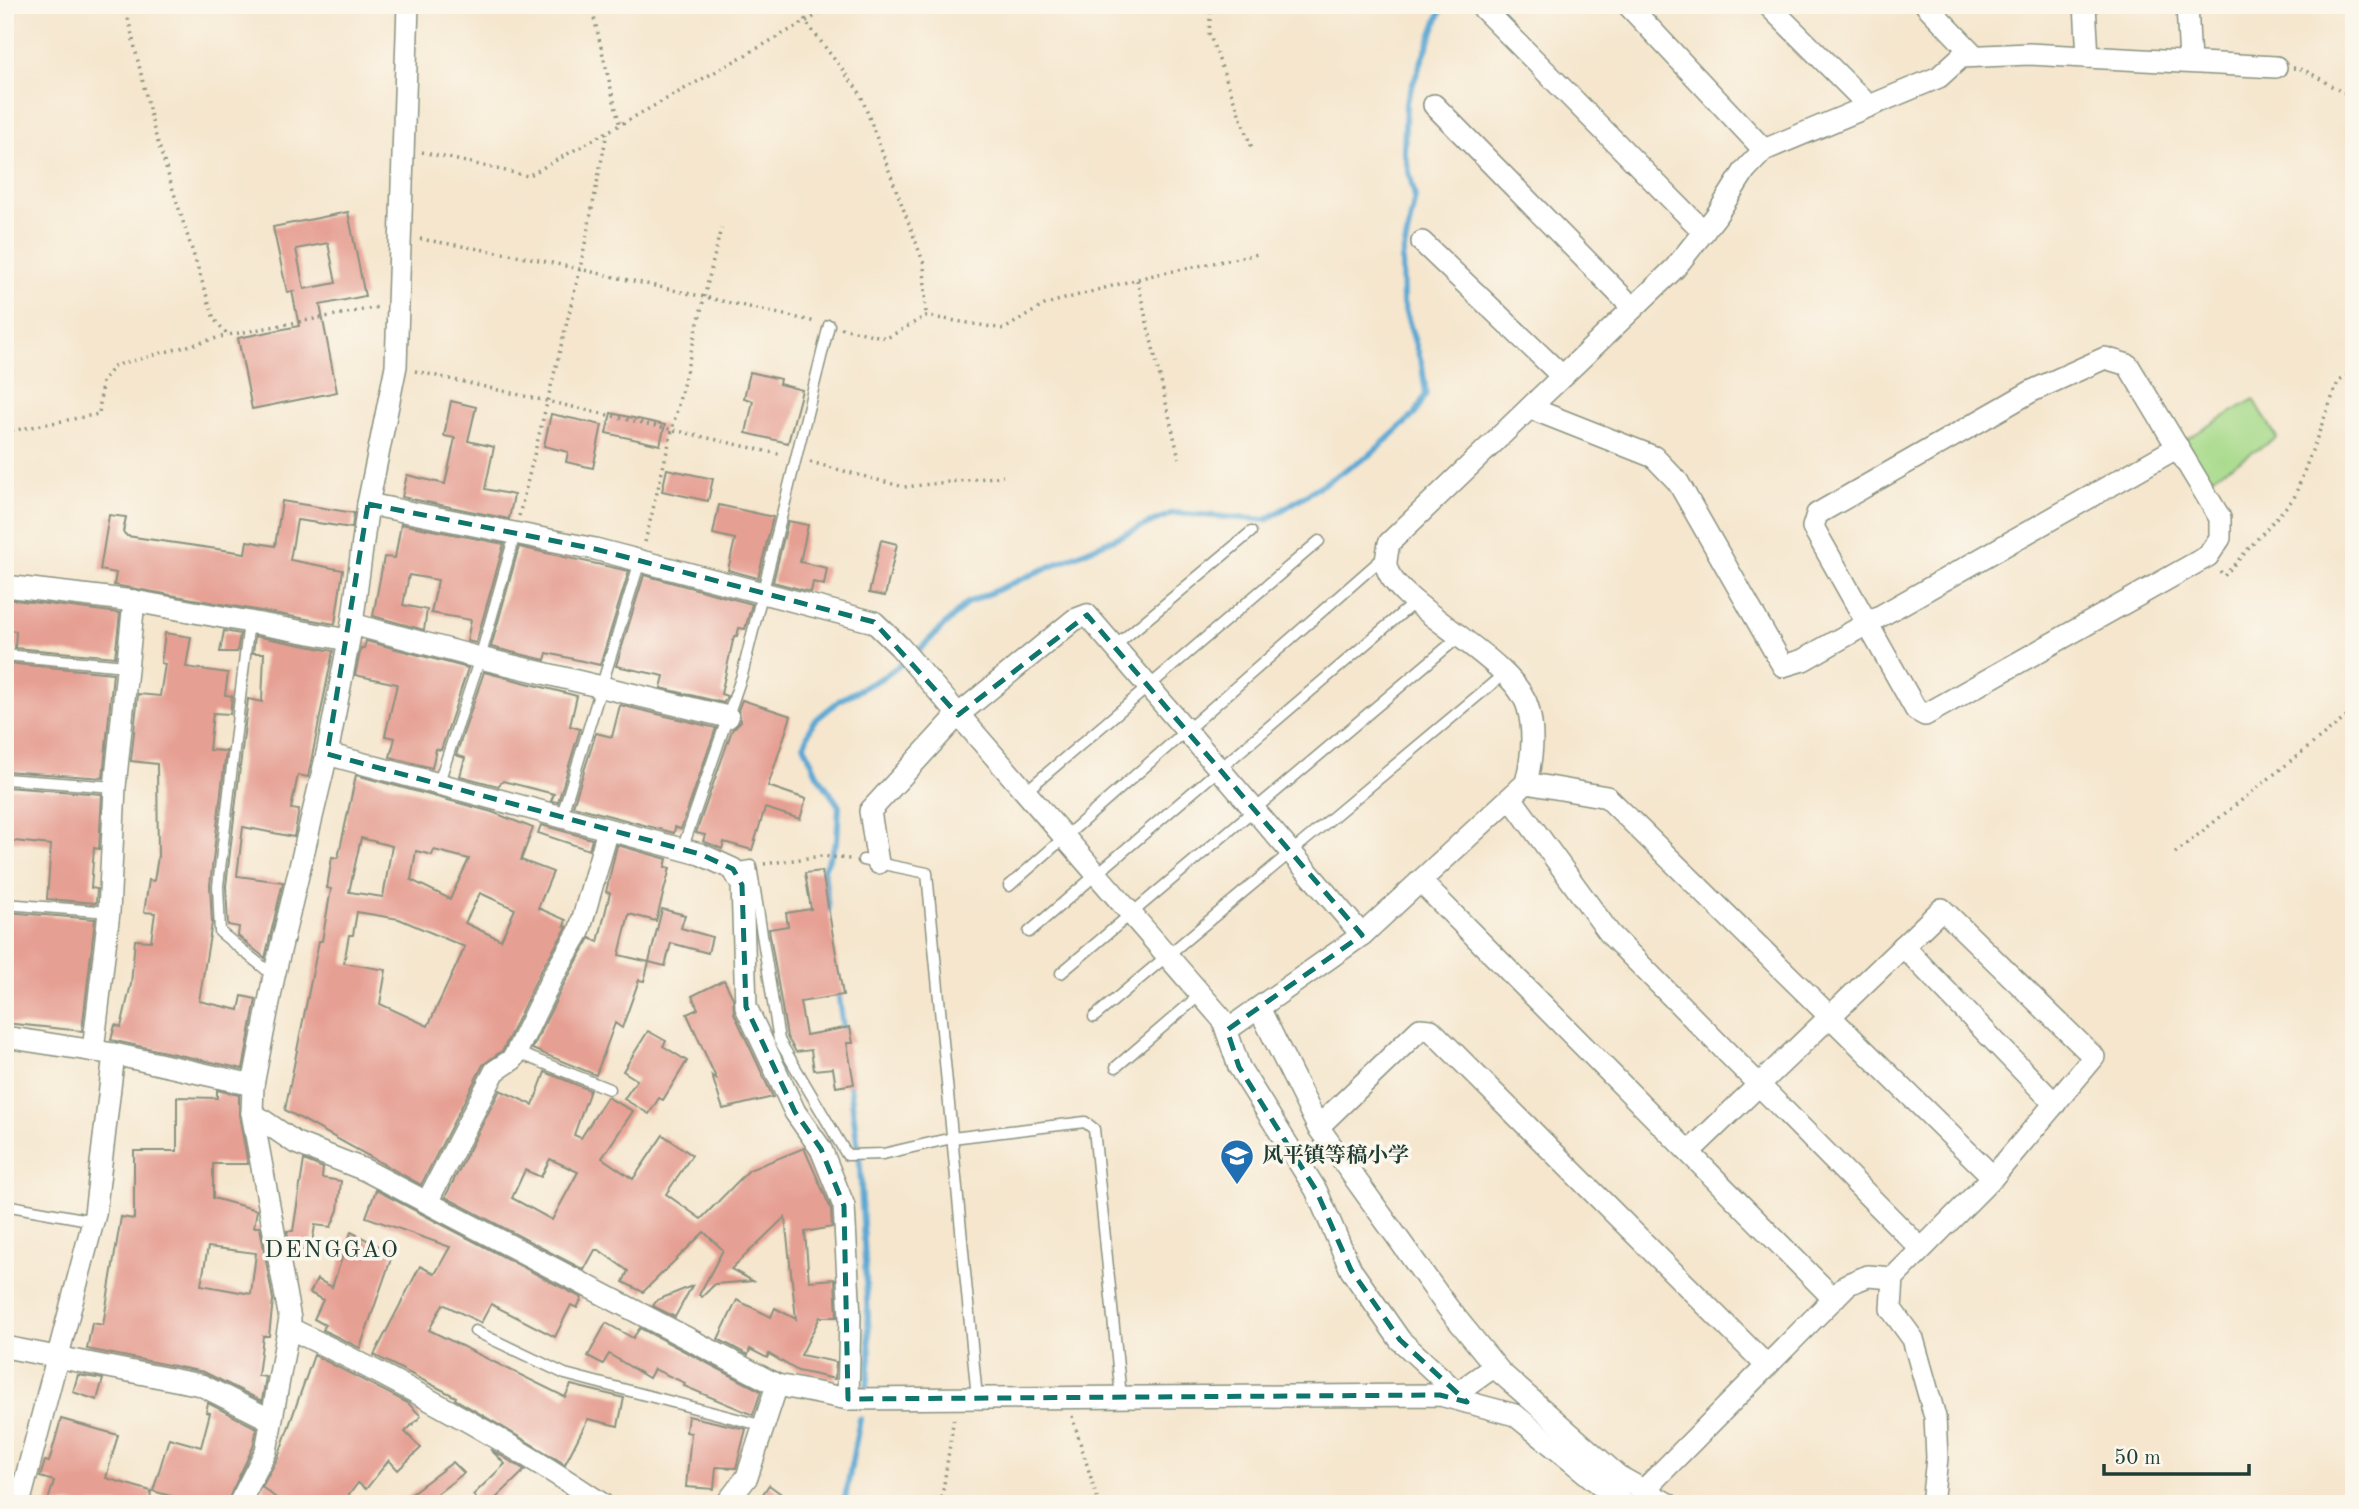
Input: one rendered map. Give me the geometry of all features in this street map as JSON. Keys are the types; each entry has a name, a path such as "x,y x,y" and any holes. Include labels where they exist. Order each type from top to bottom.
{"street":[{"path":"239,1504 266,1451 290,1319 252,1113 253,1085 274,976 327,754 350,632 369,504 396,366 408,5"},
{"path":"1480,5 1704,232"},
{"path":"1628,5 1764,150"},
{"path":"1768,5 1869,106"},
{"path":"1926,5 1975,56"},
{"path":"2085,5 2088,57"},
{"path":"2187,5 2190,62"},
{"path":"1227,1030 1362,934 1519,790 1533,753 1528,706 1505,673 1398,586 1386,566 1389,543 1675,268 1704,232 1745,170 1764,150 1939,77 1961,57 2029,54 2276,67"},
{"path":"1434,105 1633,308"},
{"path":"1422,242 1563,377"},
{"path":"2105,358 2128,365 2220,518 2220,538 2208,556 1925,715 1916,710 1865,624 1813,527 1817,514 2032,391 2105,358"},
{"path":"1530,408 1654,457 1670,473 1678,482 1783,666 1802,660 2178,447"},
{"path":"369,504 640,561 874,622 899,646 1223,1020 1239,1067 1316,1189 1351,1270 1400,1340 1462,1398"},
{"path":"5,586 134,601 249,621 350,632 603,686 728,717"},
{"path":"19,1504 60,1358 94,1221 115,787 134,601"},
{"path":"871,861 870,811 958,715 1074,620 1087,615 1362,934"},
{"path":"327,754 742,867 746,1007 795,1112 821,1149 844,1206 850,1317 848,1399"},
{"path":"1519,790 1607,797 1993,1177"},
{"path":"1519,790 1610,934 1921,1249"},
{"path":"427,1202 495,1071 513,1059 579,932 608,830"},
{"path":"1420,881 1834,1298"},
{"path":"1689,1152 1942,909 2094,1057 1993,1177 1893,1278 1891,1309 1913,1339 1935,1417 1937,1458 1932,1504"},
{"path":"1903,946 2055,1104"},
{"path":"1259,1008 1318,1127 1448,1308 1495,1366 1618,1476 1668,1504"},
{"path":"1318,1127 1420,1029 1431,1030 1767,1366"},
{"path":"5,1037 103,1053 253,1085"},
{"path":"252,1113 296,1143 365,1170 777,1385 848,1399 1440,1395 1462,1398 1514,1415 1624,1504"},
{"path":"1643,1491 1848,1284 1868,1276 1893,1278"},
{"path":"289,1328 381,1372 563,1478 602,1504"},
{"path":"5,1347 201,1385 271,1420"},
{"path":"1462,1398 1495,1366"},
{"path":"726,1504 747,1477 777,1385"}],"lane":[{"path":"682,850 728,717 763,593 829,325"},
{"path":"1115,646 1251,532"},
{"path":"438,785 480,659 515,534"},
{"path":"1025,792 1319,541"},
{"path":"1009,886 1388,554"},
{"path":"561,818 640,561"},
{"path":"1029,932 1416,601"},
{"path":"249,621 218,886 220,932 274,976"},
{"path":"1061,973 1460,636"},
{"path":"5,655 126,666"},
{"path":"1094,1017 1505,673"},
{"path":"5,779 115,787"},
{"path":"871,861 928,873 952,1138 967,1398"},
{"path":"742,867 779,1040 847,1155 883,1154 952,1138 1085,1122 1094,1129 1121,1397"},
{"path":"5,904 109,912"},
{"path":"1116,1067 1201,994"},
{"path":"516,1052 609,1089"},
{"path":"5,1205 94,1221"},
{"path":"475,1331 565,1374 764,1426"}],"path":[{"path":"125,5 154,130 214,319 228,335"},
{"path":"590,5 620,126"},
{"path":"800,5 806,22 860,93 924,264 926,316"},
{"path":"403,147 528,176 835,5"},
{"path":"1210,5 1209,33 1253,151"},
{"path":"2276,67 2305,69 2341,93 2354,95"},
{"path":"515,534 580,269 607,133"},
{"path":"640,561 721,228"},
{"path":"400,236 580,269 887,338 926,316 1004,329 1046,304 1136,280 1258,254"},
{"path":"1136,280 1179,458"},
{"path":"5,432 99,414 102,380 114,366 228,335 398,303"},
{"path":"396,366 797,459 904,487 1003,476"},
{"path":"2208,556 2224,576 2294,498 2338,382 2348,375 2354,377"},
{"path":"2175,853 2354,711"},
{"path":"742,867 822,856 871,861"},
{"path":"1066,1397 1099,1504"},
{"path":"941,1504 967,1398"}],"highlighted area":[{"path":"368,504 595,549 874,622 958,715 1087,615 1362,935 1227,1030 1239,1067 1316,1190 1351,1270 1400,1340 1467,1402 1440,1395 848,1399 844,1206 821,1149 795,1112 746,1007 742,885 733,869 700,854 327,754"}],"green space":[{"path":"2254,399 2277,438 2207,480 2183,441"}],"building":[{"path":"348,212 365,296 320,305 337,392 252,409 238,338 299,326 292,291 287,292 273,227","holes":["328,243 336,283 304,289 296,249"]},
{"path":"750,372 780,379 779,384 802,390 788,443 746,433 753,401 744,398"},
{"path":"451,401 476,407 468,441 494,447 485,489 514,495 509,519 402,497 407,475 445,484 455,438 444,436"},
{"path":"611,413 665,425 660,445 606,433"},
{"path":"551,414 602,425 593,468 566,462 568,452 544,446"},
{"path":"667,469 713,479 708,501 662,491"},
{"path":"282,501 354,513 352,528 297,520 290,560 343,570 335,624 114,585 116,573 100,570 109,515 126,517 123,532 127,536 245,553 247,541 275,546"},
{"path":"719,505 773,517 758,578 728,570 735,539 713,534"},
{"path":"788,521 808,525 800,562 827,568 824,585 813,582 811,592 773,582"},
{"path":"401,524 504,544 476,643 467,641 471,620 431,613 438,580 409,575 403,605 427,610 424,630 373,616 384,557 395,558"},
{"path":"881,540 897,544 885,596 869,593"},
{"path":"519,547 629,571 600,665 547,653 545,660 491,647"},
{"path":"644,575 752,604 745,629 739,628 737,636 734,636 721,694 727,696 724,703 661,688 664,676 616,666"},
{"path":"7,599 120,613 115,657 15,648 16,631 5,630"},
{"path":"224,631 240,634 237,652 220,652"},
{"path":"165,633 191,637 186,667 228,673 225,695 232,696 230,714 213,713 209,750 226,751 210,885 212,923 199,1001 239,1010 242,996 256,999 243,1069 111,1040 115,1025 121,1027 131,984 135,940 151,941 155,913 144,912 149,880 154,881 158,857 157,764 131,761 138,694 160,696 165,664 161,663"},
{"path":"255,636 333,651 308,777 298,775 291,809 299,810 294,837 243,827 237,876 283,882 265,958 238,936 239,927 228,925 226,886 248,699 262,702 264,653 253,653"},
{"path":"366,641 468,668 441,750 436,749 432,768 390,757 395,738 385,736 397,684 355,675 361,648 364,648"},
{"path":"5,663 113,673 103,778 5,771"},
{"path":"484,672 577,696 570,726 580,729 558,802 551,801 554,794 503,781 498,786 460,776 465,758 456,755"},
{"path":"742,700 791,716 768,786 806,799 800,819 765,808 752,850 724,842 722,849 703,841 705,835 696,833 732,730 741,721 738,710"},
{"path":"620,705 716,728 681,829 675,827 674,833 573,806 596,733 612,737"},
{"path":"356,775 492,812 533,828 521,860 553,872 538,908 566,920 564,926 567,927 540,972 503,1050 483,1065 421,1185 285,1110 319,941 322,941 331,889 327,888 332,857 338,858","holes":["361,838 392,846 383,897 349,892","434,850 469,859 450,899 411,880 416,851 432,855","480,893 515,909 501,940 465,923","357,912 399,919 465,947 428,1026 380,1004 386,970 344,963 349,935 353,935"]},
{"path":"5,787 102,794 99,849 94,848 91,888 97,889 96,903 47,899 51,845 5,840"},
{"path":"541,825 592,839 589,850 538,833"},
{"path":"617,845 667,859 665,867 670,868 656,921 629,914 619,955 649,962 644,981 639,980 622,1028 615,1023 596,1075 532,1049 590,938 598,942 610,893 606,892"},
{"path":"822,871 843,995 800,1002 806,1035 850,1027 853,1043 847,1043 854,1084 836,1087 833,1068 814,1070 811,1050 796,1052 787,1037 769,929 788,926 786,913 811,909 805,873"},
{"path":"662,909 685,915 681,928 712,937 708,953 671,943 665,966 649,962"},
{"path":"5,912 95,919 82,1031 5,1023"},
{"path":"724,980 733,998 734,1013 773,1097 723,1109 712,1076 717,1080 687,1014 698,1009 692,996"},
{"path":"648,1031 666,1041 663,1046 687,1061 663,1100 659,1098 649,1114 624,1099 637,1080 623,1071"},
{"path":"545,1072 590,1090 574,1135 581,1138 607,1097 633,1111 602,1158 633,1179 663,1135 692,1155 666,1194 701,1219 749,1170 804,1148 831,1209 832,1227 805,1232 809,1281 835,1279 837,1317 820,1317 801,1355 836,1362 835,1379 798,1371 769,1354 767,1358 750,1349 748,1355 718,1339 737,1300 771,1317 775,1308 796,1319 785,1217 731,1269 753,1281 715,1284 702,1297 699,1295 723,1250 704,1232 643,1292 623,1282 628,1271 599,1250 595,1250 584,1270 445,1197 500,1090 533,1105","holes":["550,1159 578,1172 552,1220 512,1198 525,1170 541,1177"]},
{"path":"217,1090 239,1095 239,1115 248,1164 213,1164 213,1198 257,1210 254,1227 260,1227 273,1300 269,1336 263,1336 258,1376 266,1377 262,1401 204,1372 87,1349 92,1323 103,1325 121,1217 134,1219 134,1151 177,1151 177,1097 217,1098","holes":["208,1247 256,1253 251,1294 201,1285"]},
{"path":"304,1160 323,1168 322,1178 341,1181 338,1210 331,1227 315,1225 311,1251 290,1248 287,1231 293,1231"},
{"path":"376,1190 582,1298 577,1308 571,1305 555,1337 491,1304 481,1323 443,1304 429,1330 565,1397 571,1385 624,1398 618,1426 588,1419 565,1464 455,1399 456,1397 374,1355 420,1266 435,1274 450,1247 366,1217"},
{"path":"351,1232 393,1253 360,1348 323,1330 325,1325 314,1319 323,1300 310,1293 317,1279 332,1287"},
{"path":"692,1286 675,1317 653,1306 657,1300"},
{"path":"606,1323 633,1338 640,1328 761,1391 753,1415 684,1386 685,1383 654,1369 649,1378 609,1354 603,1364 588,1356"},
{"path":"314,1355 408,1403 421,1416 405,1432 421,1448 398,1470 389,1460 366,1489 358,1483 342,1504 284,1504 262,1487 278,1457"},
{"path":"78,1375 103,1379 97,1400 73,1392"},
{"path":"208,1403 257,1428 253,1447 226,1504 198,1504 153,1491 169,1438 201,1447 210,1413 206,1412"},
{"path":"688,1416 746,1429 736,1468 716,1467 714,1489 686,1487 691,1433 686,1432"},
{"path":"61,1419 118,1435 106,1478 151,1491 150,1504 47,1504 54,1481 40,1477 45,1461 49,1462"},
{"path":"490,1449 525,1470 490,1504 481,1504 473,1495 505,1464"},
{"path":"453,1462 464,1473 424,1504 397,1504"},
{"path":"769,1485 795,1504 756,1504"}],"waterway":[{"path":"828,910 824,869 837,841 839,806 817,774 804,745 813,722 840,700 885,676 916,653 967,603 1173,513 1266,520 1371,454 1415,414 1426,394 1422,365 1403,303 1402,260 1415,197 1404,151 1406,102 1443,5"},
{"path":"838,990 844,1035"},
{"path":"849,1077 860,1166 870,1358 867,1386"},
{"path":"844,1504 860,1419"}],"place":[{"name":"风平镇等稿小学","path":"1237,1186"}],"district":[{"name":"DENGGAO","path":"332,1251"}]}
